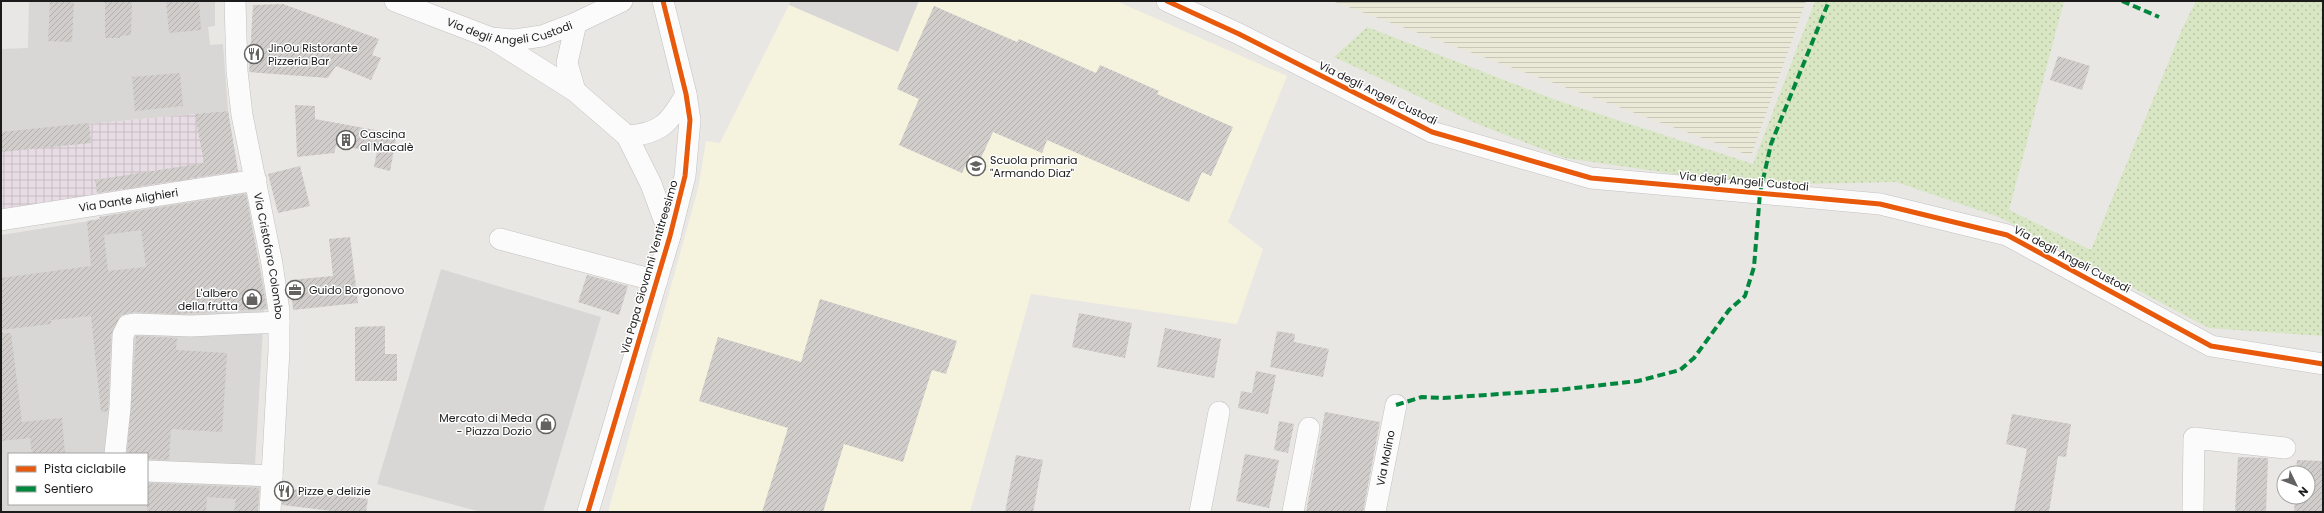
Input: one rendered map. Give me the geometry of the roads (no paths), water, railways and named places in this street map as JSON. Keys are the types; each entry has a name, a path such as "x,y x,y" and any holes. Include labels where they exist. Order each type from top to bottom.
{"street":[{"name":"Via Cristoforo Colombo","path":"235,1 239,93 276,288 279,322 270,512"},
{"name":"Via degli Angeli Custodi","path":"395,1 491,38 515,40 542,36 576,23 622,1"},
{"name":"Via Papa Giovanni Ventitreesimo","path":"588,512 670,236 685,176 690,120 686,94 663,1"},
{"name":"Via degli Angeli Custodi","path":"1167,1 1238,34 1432,132 1592,178 1880,204 2007,235 2211,346 2323,364"},
{"path":"575,91 567,63 576,23"},
{"name":"Via Papa Giovanni Ventitreesimo","path":"491,38 575,91 627,136 651,184 670,236"},
{"path":"627,136 646,134 665,124 677,110 686,94"},
{"name":"Via Dante Alighieri","path":"1,220 256,180"},
{"path":"500,240 657,281"},
{"path":"115,453 120,408 123,335 126,327 134,324 188,326 279,322"},
{"name":"Via Molino","path":"1375,512 1396,405"},
{"path":"1200,512 1219,412"},
{"path":"1293,512 1309,428"},
{"path":"2193,512 2194,438 2285,448"},
{"path":"148,471 272,476"}],"place":[{"name":"JinOu Ristorante Pizzeria Bar","path":"254,54"},
{"name":"Cascina al Macalè","path":"346,140"},
{"name":"Scuola primaria \"Armando Diaz\"","path":"976,166"},
{"name":"Guido Borgonovo","path":"295,290"},
{"name":"L'albero della frutta","path":"252,299"},
{"name":"Mercato di Meda - Piazza Dozio","path":"546,424"},
{"name":"Pizze e delizie","path":"284,491"}]}
